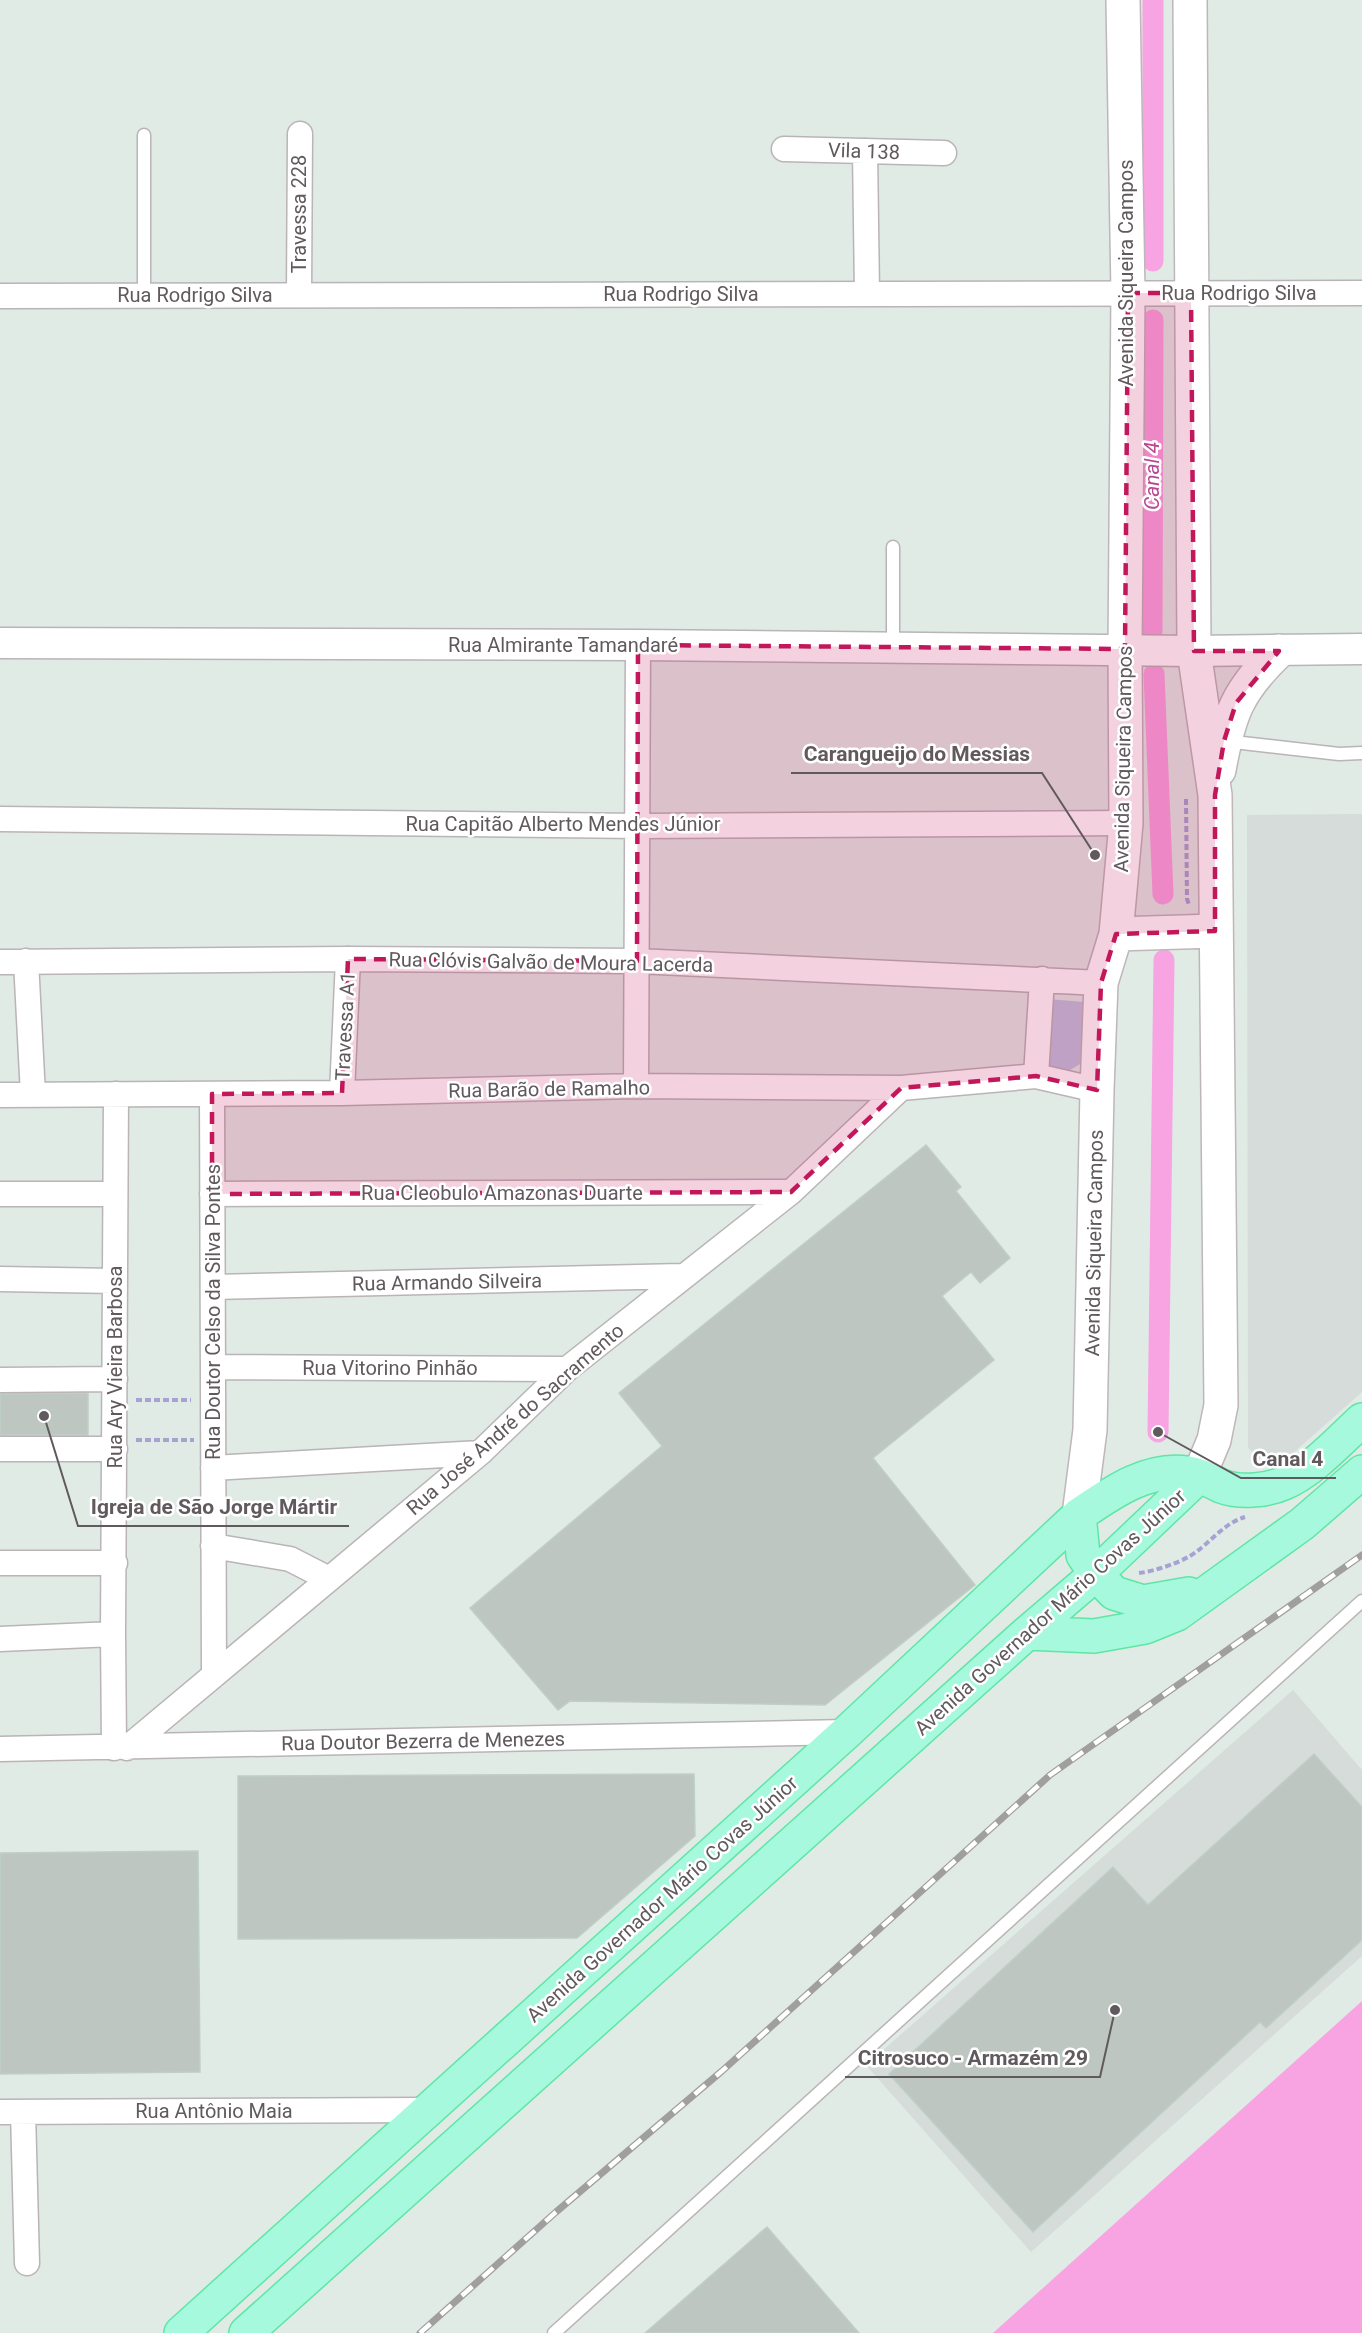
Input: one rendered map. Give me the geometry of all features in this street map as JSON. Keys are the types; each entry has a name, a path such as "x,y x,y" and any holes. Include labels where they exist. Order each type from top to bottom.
{"main road":[{"name":"Avenida Siqueira Campos","path":"1079,1515 1090,1430 1101,983 1124,934 1131,649 1132,293 1123,0"},
{"path":"1190,0 1188,293 1190,650 1215,795"},
{"path":"1279,651 1257,672 1236,704 1224,741 1215,795 1206,931 1221,1405 1214,1440 1199,1476 1224,1487 1252,1491 1284,1483 1316,1461 1362,1420"},
{"path":"1124,934 1206,931"},
{"path":"1027,1633 1094,1636 1145,1627 1177,1614 1302,1524 1362,1472"},
{"name":"Avenida Governador Mário Covas Júnior","path":"181,2333 847,1732 1079,1515 1111,1493 1147,1477 1165,1473 1187,1473 1199,1476"},
{"name":"Avenida Governador Mário Covas Júnior","path":"246,2333 1027,1633 1103,1568 1199,1476"},
{"path":"1079,1515 1083,1555 1103,1568 1114,1593 1143,1602 1211,1590"}],"street":[{"name":"Travessa 228","path":"299,295 300,134"},
{"name":"Vila 138","path":"784,149 944,153"},
{"path":"865,151 867,294"},
{"name":"Rua Rodrigo Silva","path":"0,296 1362,293"},
{"name":"Rua Almirante Tamandaré","path":"0,644 638,645 1190,650"},
{"path":"636,1086 639,826 638,645"},
{"path":"1190,650 1362,650"},
{"name":"Rua Capitão Alberto Mendes Júnior","path":"0,819 639,826 1126,823"},
{"name":"Rua Clóvis Galvão de Moura Lacerda","path":"0,962 348,959 637,961 1101,983"},
{"name":"Travessa A1","path":"342,1093 348,959"},
{"path":"26,961 33,1095"},
{"path":"1036,1076 1042,979"},
{"name":"Rua Barão de Ramalho","path":"0,1095 342,1093 636,1086 901,1088 1036,1076 1097,1090"},
{"name":"Rua José André do Sacramento","path":"120,1748 214,1674 480,1453 567,1369 791,1192 901,1088"},
{"name":"Rua Ary Vieira Barbosa","path":"116,1094 113,1635 120,1748"},
{"name":"Rua Doutor Celso da Silva Pontes","path":"212,1094 214,1674"},
{"name":"Rua Cleobulo Amazonas Duarte","path":"212,1194 791,1192"},
{"path":"0,1194 116,1194"},
{"name":"Rua Armando Silveira","path":"213,1287 682,1276"},
{"path":"0,1279 115,1281"},
{"name":"Rua Vitorino Pinhão","path":"214,1367 567,1369"},
{"path":"0,1380 115,1389"},
{"path":"0,1449 115,1444"},
{"path":"213,1468 480,1453"},
{"path":"213,1546 290,1559 329,1579"},
{"path":"0,1563 114,1563"},
{"path":"0,1639 113,1635"},
{"name":"Rua Doutor Bezerra de Menezes","path":"0,1749 847,1732"},
{"name":"Rua Antônio Maia","path":"12,2112 428,2110"},
{"path":"12,2112 27,2263"}],"lane":[{"path":"144,135 144,295"},
{"path":"893,547 893,647"},
{"path":"1224,741 1340,754 1362,753"},
{"path":"554,2333 1362,1602"}],"path":[{"path":"115,1389 213,1400"},
{"path":"115,1444 213,1440"},
{"path":"1103,1568 1122,1574 1149,1572 1190,1556 1232,1521 1246,1516"}],"highlighted area":[{"path":"1128,293 1191,293 1194,651 1279,651 1236,703 1224,741 1215,795 1215,931 1116,934 1101,983 1097,1090 1036,1076 901,1088 791,1192 212,1194 212,1094 342,1093 348,959 637,961 638,645 1125,649"}],"shaded area":[{"path":"1362,814 1362,1392 1274,1470 1248,1448 1247,815"},
{"path":"1048,999 1084,1002 1080,1064 1062,1075 1047,1070"},
{"path":"1293,1690 1362,1770 1362,1956 1031,2252 866,2065"},
{"path":"1362,2001 1362,2333 993,2333"}],"building":[{"path":"926,1145 961,1187 956,1191 1010,1258 980,1283 971,1272 942,1296 994,1360 873,1458 975,1585 825,1705 570,1701 558,1710 470,1608 662,1446 619,1393"},
{"path":"88,1393 88,1435 0,1435 0,1394"},
{"path":"1314,1754 1362,1807 1362,1940 1266,2028 1260,2022 1033,2232 889,2074 1113,1867 1148,1905"},
{"path":"694,1774 695,1836 577,1938 238,1939 238,1776"},
{"path":"198,1851 200,2072 0,2074 0,1853"},
{"path":"767,2227 859,2333 645,2333"}],"waterway":[{"name":"Canal 4","path":"1153,0 1153,261"},
{"name":"Canal 4","path":"1152,631 1153,320"},
{"name":"Canal 4","path":"1154,674 1163,894"},
{"name":"Canal 4","path":"1158,1432 1164,960"}],"railway":[{"path":"420,2333 556,2212 722,2071 1050,1775 1362,1555"}],"place":[{"name":"Carangueijo do Messias","path":"1095,855"},
{"name":"Igreja de São Jorge Mártir","path":"44,1416"},
{"name":"Canal 4","path":"1158,1432"},
{"name":"Citrosuco - Armazém 29","path":"1115,2010"}]}
